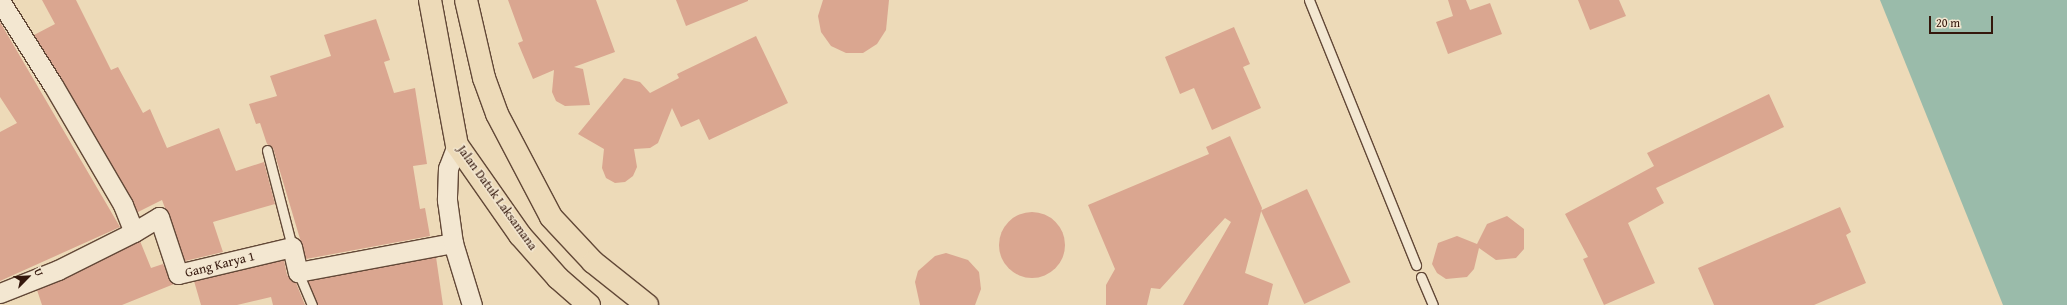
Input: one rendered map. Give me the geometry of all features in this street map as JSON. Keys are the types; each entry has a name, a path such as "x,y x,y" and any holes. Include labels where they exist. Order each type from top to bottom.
{"highway":[{"name":"Jalan Datuk Laksamana","path":"430,0 456,144 520,235 558,278 589,305"},
{"path":"466,0 484,78 497,114 551,217 593,262 647,305"}],"street":[{"path":"0,1 53,85 123,205 134,232 58,270 0,293"},
{"path":"456,144 446,183 453,243 472,305"},
{"name":"Gang Karya 1","path":"134,232 159,217 180,275 292,247"},
{"path":"292,247 298,272 453,243"}],"lane":[{"path":"1309,0 1416,265"},
{"path":"267,150 292,247"},
{"path":"298,272 312,305"},
{"path":"1421,277 1433,305"}],"shaded area":[{"path":"1880,0 2067,0 2067,305 2003,305"}],"building":[{"path":"42,0 76,0 111,70 118,67 143,113 150,109 167,148 219,128 236,171 264,162 275,204 213,222 223,252 185,261 162,200 138,212 34,35 55,24"},
{"path":"508,0 596,0 615,52 574,67 583,69 590,105 565,106 556,101 552,92 554,70 533,79 518,43 523,41"},
{"path":"676,0 748,0 748,1 686,26"},
{"path":"823,0 889,0 886,30 877,44 863,53 846,53 831,46 821,32 818,16"},
{"path":"1448,0 1466,0 1470,10 1490,3 1502,34 1448,54 1436,22 1453,16"},
{"path":"1578,0 1619,0 1626,16 1590,30"},
{"path":"376,19 390,60 384,62 394,93 415,88 427,164 413,166 420,209 425,208 430,236 306,259 273,148 267,144 260,123 256,124 249,104 277,96 270,76 331,56 324,35"},
{"path":"0,22 120,227 0,281 0,132 17,123 0,97"},
{"path":"1234,27 1250,64 1243,67 1261,108 1212,130 1194,88 1180,94 1165,57"},
{"path":"756,36 788,103 709,140 699,119 681,127 672,108 658,143 650,148 634,149 637,167 633,176 625,182 615,183 606,178 602,168 604,149 578,134 624,78 640,82 650,93 679,78 677,74"},
{"path":"1769,94 1784,127 1656,188 1664,203 1628,223 1655,283 1604,305 1583,259 1588,257 1565,214 1654,166 1647,153"},
{"path":"1230,136 1262,208 1245,273 1273,284 1268,305 1183,305 1231,222 1225,218 1160,289 1151,288 1147,305 1106,305 1106,285 1115,269 1088,205 1209,154 1206,147"},
{"path":"1307,189 1351,282 1304,304 1261,211"},
{"path":"1840,207 1851,232 1846,235 1866,283 1814,305 1714,305 1698,268"},
{"path":"1032,212 1045,215 1055,222 1062,232 1065,245 1062,258 1055,268 1045,275 1032,278 1019,275 1009,268 1002,258 999,245 1002,232 1009,222 1019,215"},
{"path":"1507,216 1524,229 1524,249 1516,258 1496,260 1479,248 1474,269 1467,277 1446,279 1437,273 1432,264 1438,243 1457,236 1477,244 1487,224"},
{"path":"140,241 151,268 163,264 174,284 122,305 42,305 37,290"},
{"path":"946,253 968,260 979,272 981,289 975,305 920,305 915,282 918,271 935,256"},
{"path":"436,257 443,305 318,305 308,281"},
{"path":"284,260 287,275 296,283 305,305 273,305 271,297 237,305 201,305 194,281"}]}
